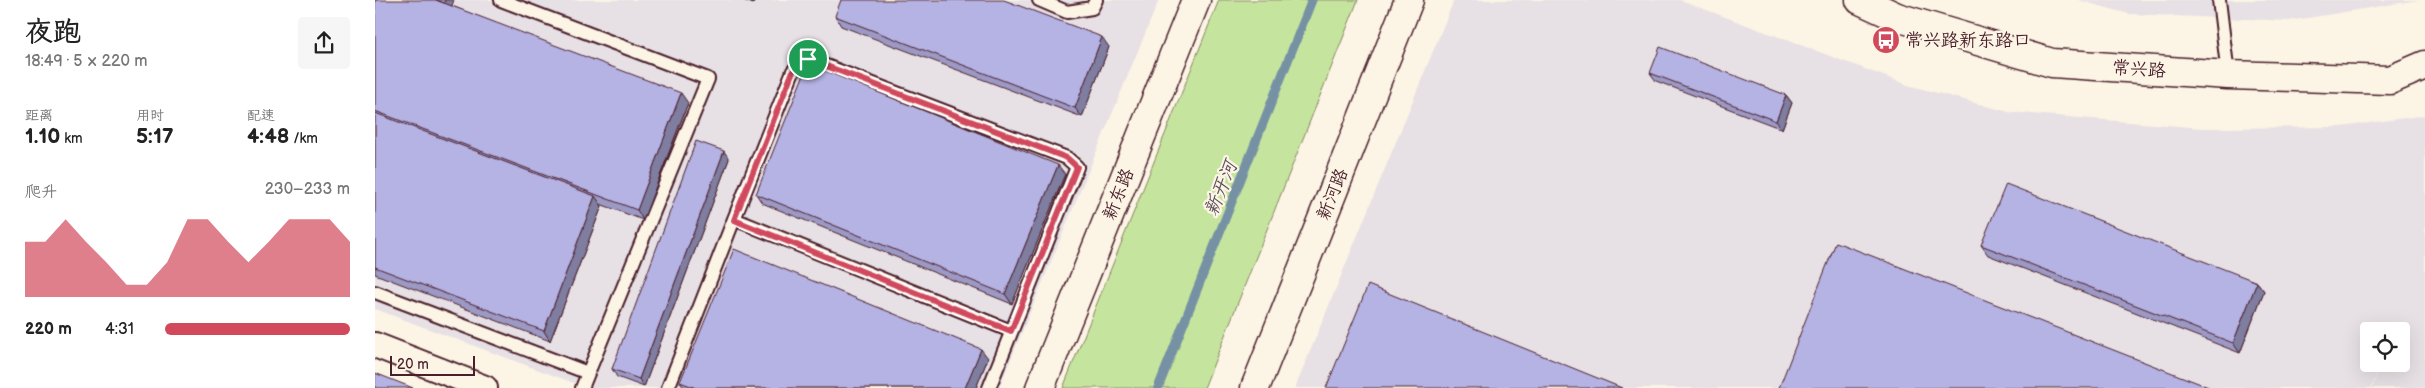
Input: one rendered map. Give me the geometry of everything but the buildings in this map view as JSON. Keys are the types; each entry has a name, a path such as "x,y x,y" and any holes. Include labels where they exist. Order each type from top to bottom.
{"street":[{"name":"新东路","path":"1040,388 1196,0"},
{"name":"新河路","path":"1255,388 1409,0"},
{"name":"常兴路","path":"1860,0 1897,17 2052,63 2228,75 2390,80 2425,64"},
{"path":"375,346 485,388"}],"lane":[{"path":"501,0 708,79 581,388"},
{"path":"1039,0 1067,12 1092,8 1096,0"},
{"path":"2219,0 2228,75"},
{"path":"668,388 793,71 808,59 1067,158 1077,167 989,388"},
{"path":"734,220 1011,331"},
{"path":"375,292 588,373"}],"shaded area":[{"path":"375,0 1159,0 999,388 587,388 375,309"},
{"path":"1454,0 1680,0 1908,85 2009,112 2203,128 2341,127 2425,115 2425,388 2372,388 2378,372 2410,372 2410,322 2360,322 2360,372 2378,372 2371,388 1295,388"},
{"path":"2078,0 2419,0 2289,21 2129,14"}],"green space":[{"path":"1219,0 1358,0 1204,388 1063,388"}],"waterway":[{"name":"新开河","path":"1158,388 1312,0"}],"place":[{"name":"常兴路新东路口","path":"1886,40"}],"route":[{"path":"808,59 1067,158 1077,167 1011,331 734,220 793,71 808,59"}]}
